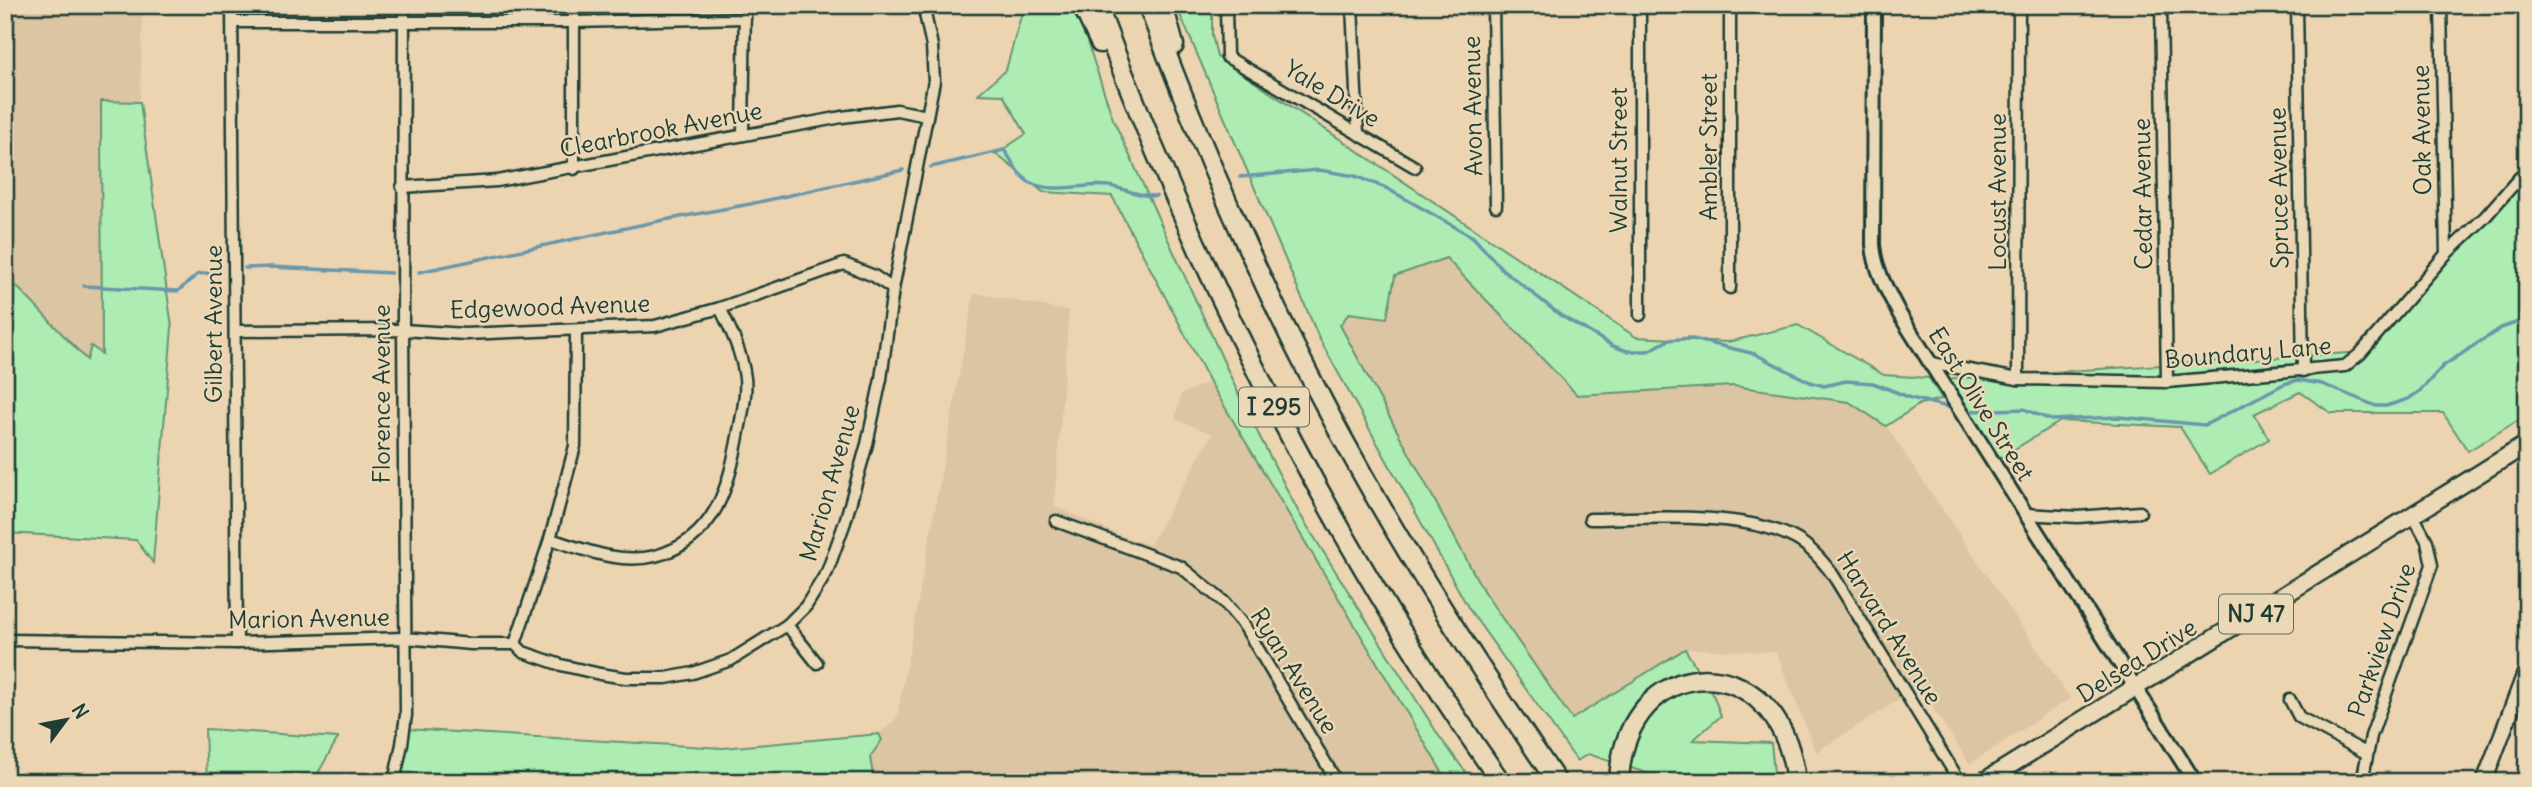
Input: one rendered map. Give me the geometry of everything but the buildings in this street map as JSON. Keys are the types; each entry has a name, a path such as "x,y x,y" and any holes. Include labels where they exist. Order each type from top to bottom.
{"highway":[{"path":"1083,5 1174,198"},
{"name":"I 295","path":"1097,5 1174,198 1228,315 1320,493 1383,601 1501,782"},
{"name":"I 295","path":"1148,5 1204,149 1300,356 1363,476 1449,619 1557,782"},
{"path":"1163,5 1204,149"},
{"path":"1619,782 1619,767 1625,748 1633,728 1646,708 1674,686 1690,680 1707,679 1738,685 1767,707 1787,743 1796,782"}],"main road":[{"name":"Delsea Drive","path":"1983,782 2527,444"},
{"path":"2488,781 2527,668"}],"street":[{"name":"Gilbert Avenue","path":"232,5 237,643"},
{"name":"Florence Avenue","path":"394,782 405,715 402,330 404,5"},
{"path":"574,5 574,169"},
{"path":"743,135 745,5"},
{"name":"Marion Avenue","path":"5,640 237,643 405,638 471,644 515,644 523,652 600,674 626,678 666,678 693,673 731,660 787,625 806,606 827,572 845,522 873,418 893,289 934,81 932,46 923,5"},
{"name":"Yale Drive","path":"1226,5 1227,57 1415,167"},
{"path":"1352,5 1358,134"},
{"name":"Avon Avenue","path":"1493,5 1496,206"},
{"name":"Walnut Street","path":"1640,5 1640,316"},
{"name":"Ambler Street","path":"1730,5 1730,288"},
{"name":"East Olive Street","path":"1874,5 1874,259 1888,292 1930,363 2195,782"},
{"name":"Locust Avenue","path":"2018,379 2019,5"},
{"name":"Cedar Avenue","path":"2161,5 2167,382"},
{"name":"Spruce Avenue","path":"2297,5 2303,371"},
{"name":"Oak Avenue","path":"2441,5 2446,254"},
{"path":"233,22 574,22 745,18"},
{"name":"Clearbrook Avenue","path":"402,187 497,181 574,169 842,117 897,110 927,116"},
{"name":"Boundary Lane","path":"1930,363 2018,379 2167,382 2345,366 2360,354 2446,254 2485,217 2527,169"},
{"name":"Edgewood Avenue","path":"235,331 402,330 465,334 655,326 720,308 844,264 874,276 893,289"},
{"path":"550,539 602,554 641,558 654,556 679,545 710,520 718,509 734,458 746,393 746,379 739,353 720,308"},
{"path":"515,644 550,539 575,446 576,331"},
{"path":"2025,514 2078,517 2140,512"},
{"name":"Parkview Drive","path":"2362,782 2366,753 2432,565 2427,541 2413,515"},
{"name":"Harvard Avenue","path":"1590,519 1745,522 1795,538 1819,556 1833,575 1960,782"},
{"name":"Ryan Avenue","path":"1056,521 1181,567 1224,602 1245,627 1337,782"},
{"path":"787,625 817,663"},
{"path":"2290,700 2299,717 2366,753"}],"shaded area":[{"path":"5,5 143,5 140,102 101,101 102,355 88,361 5,274"},
{"path":"1446,258 1577,395 1733,386 1849,402 1886,426 2070,698 1970,764 1919,687 1816,752 1776,652 1685,649 1572,720 1484,592 1340,325 1349,312 1395,276"},
{"path":"974,293 1069,311 1054,506 1117,534 1150,545 1212,434 1175,419 1181,394 1210,382 1448,782 874,782 870,757 882,740 879,734 897,718"}],"green space":[{"path":"1024,5 1075,5 1113,119 1244,406 1299,513 1439,736 1473,782 1448,782 1210,382 1112,196 1043,192 996,154 1026,134 1003,95 978,94 1006,70"},
{"path":"1176,5 1212,5 1212,35 1217,57 1636,337 1728,342 1798,325 1884,375 1929,378 1942,399 1920,404 1886,426 1849,402 1733,386 1577,395 1446,258 1395,276 1387,318 1349,313 1340,325 1484,592 1572,719 1685,649 1714,697 1721,716 1693,740 1771,743 1775,782 1716,782 1708,774 1659,777 1588,754 1577,761 1469,609 1319,338"},
{"path":"101,101 140,102 172,327 153,563 136,540 5,533 5,274 87,360 91,346 102,354"},
{"path":"2527,158 2527,415 2468,451 2443,413 2331,413 2300,392 2254,414 2269,439 2210,474 2180,427 2061,421 1995,461 1944,379 2365,352"},
{"path":"205,729 338,738 313,782 207,782"},
{"path":"406,729 723,748 879,734 882,740 870,757 874,782 393,782"}],"waterway":[{"path":"931,167 1004,150 1022,177 1040,186 1108,186 1156,196"},
{"path":"419,272 903,170"},
{"path":"1240,177 1319,170 1355,176 1386,188 1473,237 1502,269 1560,315 1613,346 1627,351 1648,351 1669,340 1689,338 1755,354 1810,382 1824,386 1846,381 1873,383 1911,398 1948,407"},
{"path":"245,268 391,273"},
{"path":"84,286 178,291 198,274 220,272"},
{"path":"1970,411 2024,409 2051,420 2119,417 2205,425 2284,384 2298,380 2322,384 2376,406 2386,406 2408,399 2420,391 2443,366 2501,328 2527,319"}]}
